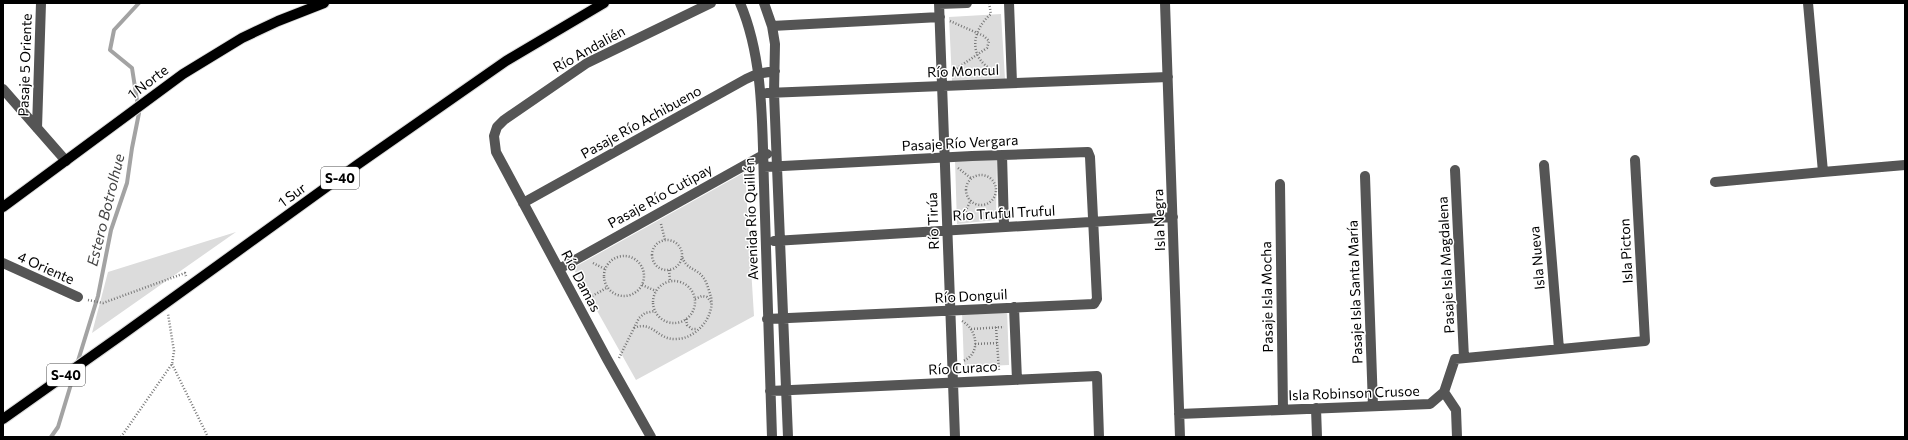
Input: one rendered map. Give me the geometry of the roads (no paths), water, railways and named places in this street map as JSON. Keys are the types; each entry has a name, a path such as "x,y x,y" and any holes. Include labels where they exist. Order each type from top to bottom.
{"main road":[{"name":"1 Norte","path":"3,207 183,74 242,38 278,21 324,3"},
{"path":"585,14 589,12 592,3"},
{"name":"1 Sur","path":"3,419 101,351 357,165 506,61 604,3"}],"street":[{"name":"Pasaje 5 Oriente","path":"37,128 41,3"},
{"name":"Río Andalién","path":"494,136 497,127 504,120 587,63 711,3"},
{"name":"Avenida Río Quillén","path":"740,3 751,31 759,93 764,167 767,319 772,437"},
{"name":"Avenida Río Quillén","path":"764,3 772,26 775,71 774,93 776,154 788,437"},
{"path":"939,4 967,3"},
{"path":"1009,3 1012,83"},
{"name":"Isla Negra","path":"1165,3 1180,437"},
{"path":"1808,3 1823,172"},
{"name":"Río Tirúa","path":"939,4 955,437"},
{"path":"772,26 940,17"},
{"name":"Pasaje Río Achibueno","path":"523,203 757,74 775,71"},
{"name":"Río Moncul","path":"759,93 942,82 994,84 1168,77"},
{"path":"3,89 66,161"},
{"name":"Río Damas","path":"494,136 496,152 651,437"},
{"name":"Pasaje Río Vergara","path":"764,167 945,157 1088,152 1090,157 1094,222"},
{"name":"Pasaje Río Cutipay","path":"559,269 763,155 776,154"},
{"path":"1002,155 1004,227"},
{"name":"Isla Picton","path":"1559,349 1645,341 1635,160"},
{"name":"Isla Nueva","path":"1544,165 1559,349"},
{"path":"1715,182 1905,165"},
{"name":"Pasaje Isla Magdalena","path":"1455,170 1464,358"},
{"name":"Pasaje Isla Santa María","path":"1365,176 1373,406"},
{"name":"Pasaje Isla Mocha","path":"1280,184 1283,410"},
{"name":"Río Truful Truful","path":"766,241 1173,216"},
{"name":"Río Donguil","path":"767,319 950,314 1014,308 1094,304 1097,299 1094,222"},
{"name":"4 Oriente","path":"3,263 78,297"},
{"path":"1014,308 1017,380"},
{"path":"1457,437 1456,410 1444,392 1455,359 1559,349"},
{"name":"Río Curaco","path":"770,391 1097,376 1099,437"},
{"name":"Isla Robinson Crusoe","path":"1179,414 1430,404 1444,392"},
{"path":"1316,408 1317,437"}],"waterway":[{"name":"Estero Botrolhue","path":"77,364 98,296 111,230 127,183 139,113 132,68 110,50 114,30 139,3"},
{"name":"Estero Botrolhue","path":"51,437 58,427 75,371"}]}
